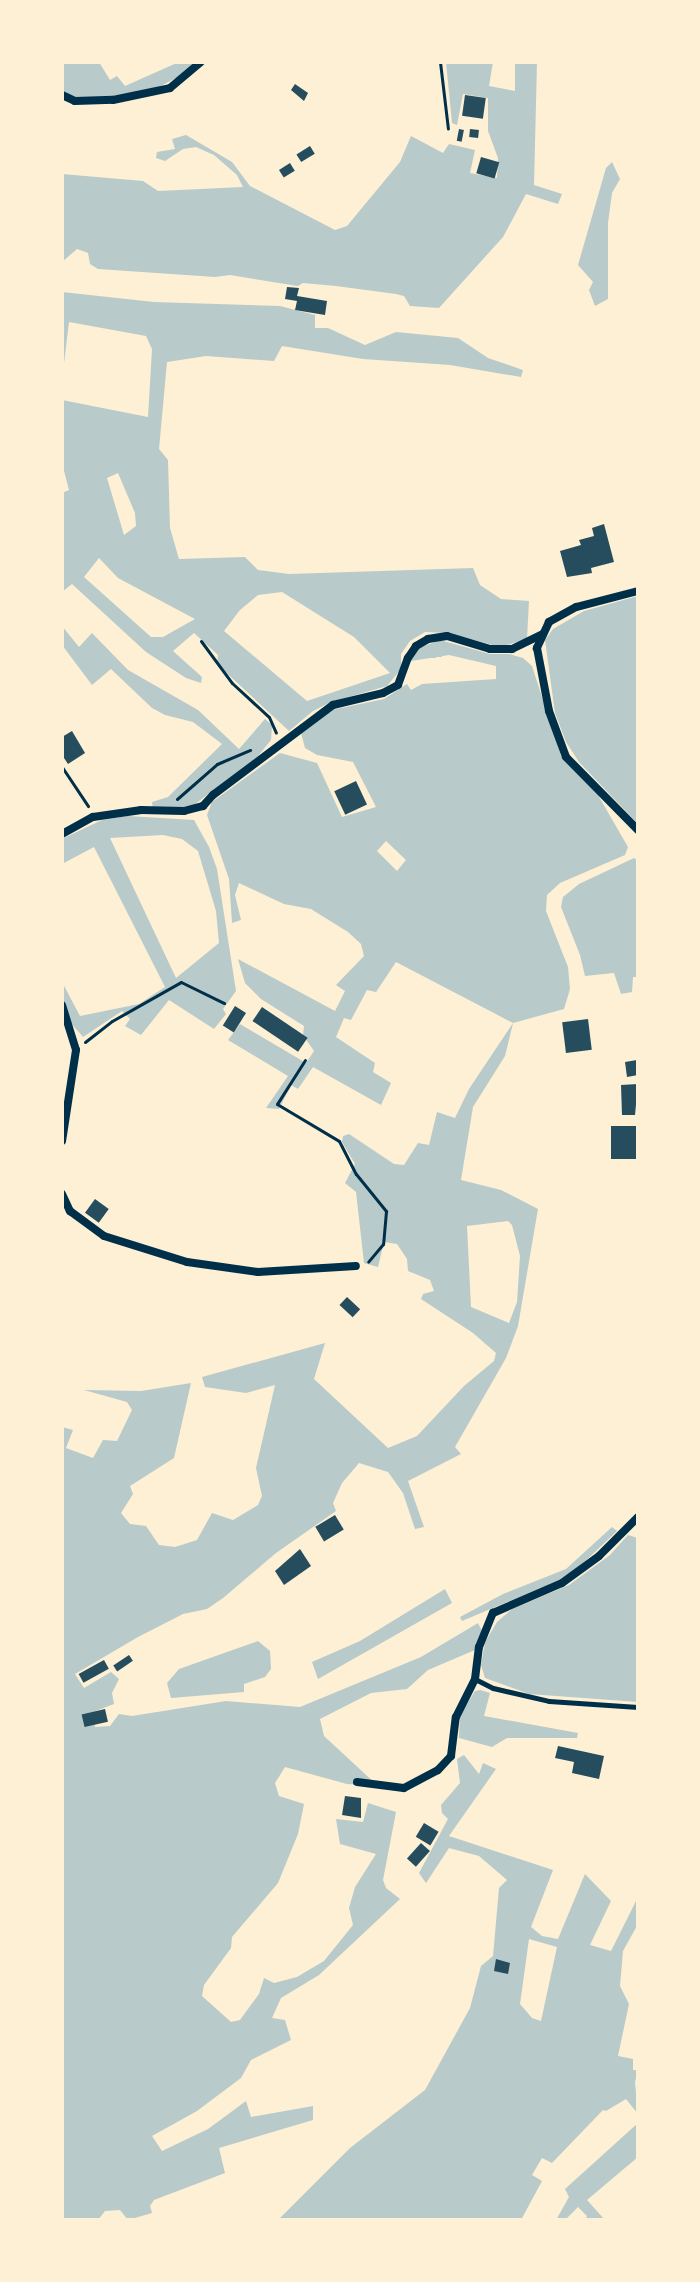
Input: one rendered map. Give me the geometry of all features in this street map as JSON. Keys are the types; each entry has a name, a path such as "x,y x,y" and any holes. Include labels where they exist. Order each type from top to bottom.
{"street":[{"path":"62,95 75,101 113,100 170,88 201,62"},
{"path":"638,591 576,607 549,622 537,648 549,711 566,757 638,830"},
{"path":"62,834 93,817 141,810 184,811 203,806 333,705 383,693 398,685 408,658 416,646 428,639 447,636 490,649 512,649 543,634"},
{"path":"62,1005 76,1050 62,1141"},
{"path":"62,1194 70,1211 104,1236 187,1262 258,1272 356,1266"},
{"path":"357,1782 404,1788 438,1770 451,1756 456,1717 475,1679 479,1647 493,1613 562,1583 599,1556 638,1517"}],"lane":[{"path":"475,1679 493,1688 549,1701 638,1707"}],"path":[{"path":"440,62 448,129"},
{"path":"173,802 217,764 253,749 271,751 276,732 269,717 225,676 201,641"},
{"path":"62,767 93,817"},
{"path":"76,1050 112,1021 181,982 224,1003"},
{"path":"305,1060 277,1104 339,1141 356,1174 386,1211 383,1244 370,1261 356,1266"}],"shaded area":[{"path":"62,62 99,62 110,80 117,76 125,86 179,62 195,62 180,76 155,89 94,99 72,98 62,93"},
{"path":"446,62 493,62 489,86 515,91 515,62 537,62 534,185 562,194 558,204 526,194 503,237 439,308 410,306 404,296 396,294 336,286 303,283 298,286 230,275 215,277 98,269 90,264 88,253 77,249 62,262 62,174 143,181 158,191 243,187 237,175 214,155 196,147 183,149 165,161 156,158 157,152 175,149 172,139 186,135 232,162 250,186 335,230 347,226 400,162 411,136 443,153 449,144 475,150 470,173 497,178 498,158 488,131 488,98 463,94 457,125 452,123"},
{"path":"612,162 620,179 612,193 608,223 608,299 595,306 589,290 593,282 578,265 606,168"},
{"path":"62,292 154,302 280,306 315,315 315,328 328,328 365,345 396,332 458,338 488,358 523,370 521,377 450,365 363,359 282,346 274,361 206,356 167,362 159,449 168,460 170,528 179,559 245,557 258,570 289,574 473,568 480,585 501,599 529,601 527,639 500,647 447,633 425,632 410,641 401,654 401,669 387,686 331,702 313,711 289,731 217,664 218,655 194,633 173,651 202,677 201,683 186,678 146,652 72,584 62,592 62,493 69,490 62,463 62,400 148,417 152,349 146,336 69,322 62,380","holes":["118,473 135,513 136,526 124,535 107,478","99,558 118,578 195,619 163,637 151,637 84,577","282,592 354,637 390,673 307,701 224,631 240,610 258,595"]},
{"path":"638,596 638,824 579,762 566,742 555,713 545,640 553,629 584,611"},
{"path":"62,626 79,647 92,633 128,670 198,710 239,749 265,719 272,725 271,740 258,756 190,808 153,809 152,802 168,797 222,744 193,722 165,715 152,708 111,669 92,685 62,645"},
{"path":"440,640 490,654 509,654 523,658 532,666 561,756 598,795 628,847 625,855 560,883 547,895 546,911 568,967 570,989 564,1009 513,1023 396,962 376,992 367,990 351,1020 344,1018 336,1037 375,1063 373,1072 391,1083 381,1105 313,1067 298,1089 291,1085 279,1109 266,1108 288,1076 228,1040 240,1024 306,1063 314,1051 303,1035 304,1026 261,999 245,983 238,959 335,1011 345,991 336,985 364,956 361,944 348,932 311,909 284,904 239,883 235,895 241,920 232,923 229,879 207,815 212,802 280,753 317,763 342,817 376,807 353,762 317,755 305,748 301,733 332,710 384,699 407,684 411,690 422,684 496,679 496,666 449,655 411,661 419,648","holes":["386,841 406,860 397,871 377,851"]},
{"path":"128,816 194,820 209,847 217,869 236,991 223,1009 226,1014 214,1029 169,1000 141,1035 125,1026 130,1019 122,1011 83,1037 71,1023 62,996 62,982 80,1016 139,1004 165,987 94,847 62,864 62,839 102,820","holes":["163,835 182,839 198,851 216,911 219,943 176,978 110,838"]},
{"path":"634,858 638,861 638,977 633,977 632,992 621,994 614,973 585,976 561,907 563,897 579,884"},
{"path":"513,1023 505,1056 473,1107 461,1180 501,1190 538,1209 518,1326 506,1358 455,1447 461,1454 408,1481 424,1527 415,1529 403,1493 388,1472 359,1463 342,1483 333,1503 336,1511 276,1553 223,1598 207,1609 183,1614 138,1637 75,1674 84,1688 111,1672 119,1679 112,1693 114,1704 93,1712 95,1727 110,1726 119,1714 132,1716 226,1701 300,1707 421,1657 478,1623 482,1631 475,1650 428,1670 407,1689 371,1693 320,1719 324,1736 378,1786 347,1784 285,1767 275,1783 279,1796 304,1804 298,1834 278,1883 232,1937 231,1948 204,1985 202,1996 231,2022 240,2020 259,1994 264,1978 274,1983 297,1977 324,1961 353,1925 349,1908 355,1887 376,1854 340,1844 336,1819 363,1822 368,1803 396,1812 383,1880 386,1888 400,1899 319,1975 281,1998 272,2018 285,2020 291,2040 251,2060 241,2078 197,2111 152,2136 162,2151 208,2129 246,2101 251,2117 313,2106 313,2120 219,2148 225,2173 154,2200 150,2206 152,2213 128,2220 120,2210 105,2211 98,2220 62,2220 62,1427 73,1430 66,1448 93,1458 103,1440 117,1441 132,1410 127,1402 84,1390 141,1391 191,1383 174,1458 130,1486 133,1494 121,1513 130,1524 146,1526 159,1545 175,1547 197,1540 212,1513 233,1520 258,1505 262,1496 256,1468 275,1385 246,1393 205,1387 202,1377 325,1343 314,1379 388,1448 417,1436 464,1386 494,1361 496,1353 473,1333 421,1299 423,1294 434,1291 430,1280 408,1271 407,1259 397,1244 384,1242 378,1267 364,1263 356,1192 345,1183 355,1164 342,1142 343,1136 349,1134 394,1164 404,1165 418,1143 429,1145 437,1112 455,1118 469,1089","holes":["508,1221 512,1225 520,1256 517,1302 509,1323 471,1307 467,1226"]},
{"path":"612,1527 617,1531 579,1567 557,1581 462,1621 460,1617 503,1594 566,1569"},
{"path":"628,1535 638,1538 638,1702 529,1694 485,1678 481,1665 485,1642 497,1622 512,1609 569,1585 610,1555"},
{"path":"445,1589 452,1603 318,1679 312,1662 360,1641"},
{"path":"258,1641 270,1651 271,1669 265,1677 244,1684 244,1692 171,1698 167,1683 179,1669"},
{"path":"475,1691 490,1693 484,1716 578,1733 577,1738 507,1738 492,1747 459,1738 460,1715"},
{"path":"464,1755 479,1774 483,1763 496,1769 449,1836 553,1870 531,1927 542,1936 558,1939 585,1874 611,1901 590,1945 611,1951 638,1897 638,1924 623,1951 620,1986 629,2004 618,2056 633,2059 633,2070 638,2070 635,2082 638,2114 626,2099 603,2110 552,2163 542,2158 532,2175 542,2181 521,2220 278,2220 350,2148 425,2090 470,2008 481,1966 493,1956 499,1888 507,1880 479,1856 449,1848 426,1883 419,1873 448,1819 442,1813 441,1805 460,1783 457,1759","holes":["529,1939 557,1947 541,2021 532,2018 520,2004"]},
{"path":"638,2123 638,2157 587,2200 605,2220 585,2220 587,2216 578,2207 565,2220 556,2220 569,2197 565,2189"}],"building":[{"path":"295,84 308,93 304,101 291,90"},
{"path":"465,95 486,98 483,119 462,116"},
{"path":"459,129 464,130 462,142 457,141"},
{"path":"470,129 479,130 478,138 469,137"},
{"path":"310,146 315,154 301,162 296,154"},
{"path":"481,157 499,162 495,179 476,173"},
{"path":"290,163 295,171 284,178 279,170"},
{"path":"287,287 299,288 297,296 327,301 325,315 295,310 297,301 285,299"},
{"path":"604,524 614,562 591,568 592,573 567,577 560,551 581,545 579,540 594,536 592,528"},
{"path":"72,731 85,753 68,764 62,755 62,737"},
{"path":"356,781 367,805 345,815 334,791"},
{"path":"235,1006 246,1013 234,1032 223,1026"},
{"path":"262,1007 308,1038 298,1052 252,1021"},
{"path":"588,1019 592,1050 566,1053 562,1022"},
{"path":"637,1060 638,1075 627,1077 625,1062"},
{"path":"638,1084 635,1115 622,1115 621,1085"},
{"path":"611,1126 638,1126 638,1159 611,1159"},
{"path":"95,1199 109,1209 99,1223 85,1213"},
{"path":"347,1297 360,1309 353,1317 339,1305"},
{"path":"335,1515 344,1530 324,1541 315,1527"},
{"path":"300,1549 311,1566 284,1585 275,1571"},
{"path":"129,1655 133,1661 117,1671 113,1666"},
{"path":"104,1660 109,1669 83,1683 79,1674"},
{"path":"105,1709 108,1722 85,1727 82,1714"},
{"path":"558,1746 604,1756 599,1779 572,1773 574,1762 555,1758"},
{"path":"345,1796 361,1798 361,1818 342,1815"},
{"path":"424,1823 439,1832 430,1845 416,1837"},
{"path":"421,1843 430,1851 416,1867 407,1859"},
{"path":"496,1959 510,1963 508,1974 494,1971"}]}
